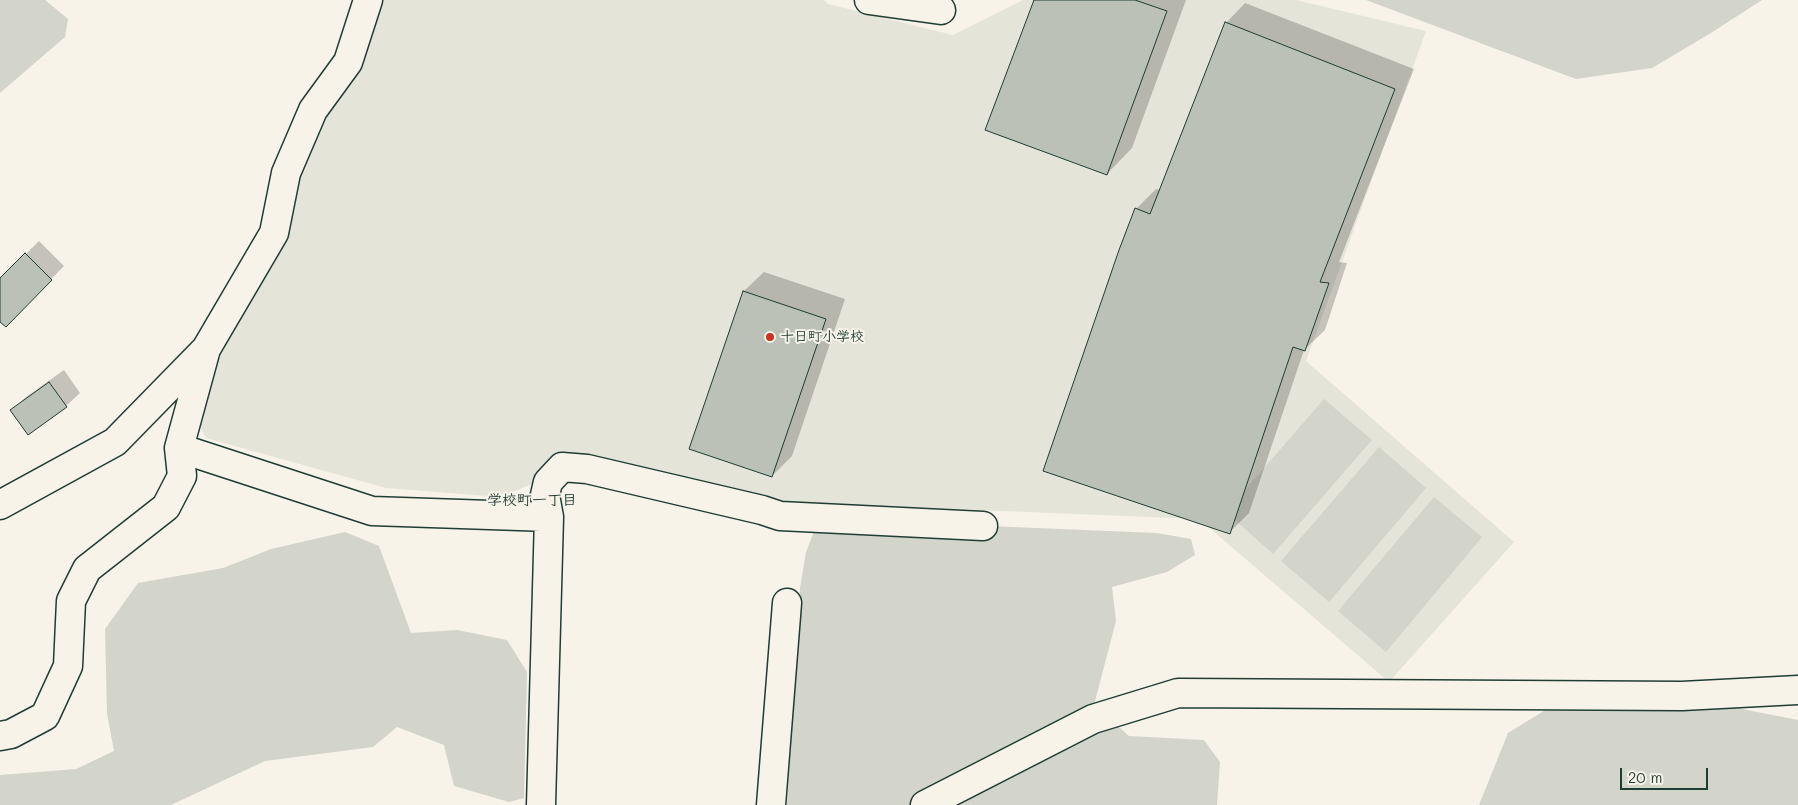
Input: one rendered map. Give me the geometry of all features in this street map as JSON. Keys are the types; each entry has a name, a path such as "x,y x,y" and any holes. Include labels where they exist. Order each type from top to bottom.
{"street":[{"path":"0,505 115,442 206,349 274,232 286,173 314,110 348,62 368,0"},
{"path":"869,0 941,10"},
{"path":"0,736 11,734 45,716 68,666 71,601 87,569 166,507 182,476 179,448 206,349"},
{"path":"179,448 372,511 549,517"},
{"path":"541,805 549,517 545,495 548,482 562,467 587,469 762,510 780,516 982,526"},
{"path":"771,805 786,603"},
{"path":"925,805 1093,719 1178,693 1682,696 1798,690"}],"shaded area":[{"path":"0,0 45,0 68,19 65,37 0,93"},
{"name":"十日町小学校","path":"384,0 824,0 828,4 953,35 1023,0 1296,0 1426,31 1306,361 1514,542 1389,682 1199,519 783,502 585,461 501,497 386,488 206,438 195,418 234,313 290,230 292,176 320,117 364,63"},
{"path":"1366,0 1762,0 1652,68 1576,79"},
{"path":"1324,399 1372,440 1273,554 1226,512"},
{"path":"1379,447 1426,488 1329,602 1281,561"},
{"path":"1434,497 1482,537 1386,652 1338,611"},
{"path":"819,519 1157,533 1191,539 1195,555 1167,572 1112,587 1116,621 1094,705 1129,736 1204,740 1220,762 1217,805 787,805 800,588 806,552"},
{"path":"345,532 379,546 411,633 457,630 507,640 527,672 524,798 509,802 454,786 444,745 397,727 373,747 265,761 171,805 0,805 0,775 76,769 114,751 107,713 105,629 138,583 223,568 271,549"},
{"path":"1732,707 1798,720 1798,805 1479,805 1508,733 1547,709"}],"building":[{"path":"1034,0 1135,0 1167,11 1107,175 985,130"},
{"path":"1225,22 1395,89 1320,282 1329,283 1305,351 1293,347 1230,534 1043,471 1135,208 1150,214"},
{"path":"25,253 52,280 6,327 0,322 0,278"},
{"path":"743,291 826,319 772,477 689,449"},
{"path":"49,382 67,407 28,435 10,410"}],"place":[{"name":"十日町小学校","path":"770,337"}],"district":[{"name":"学校町一丁目","path":"532,500"}]}
